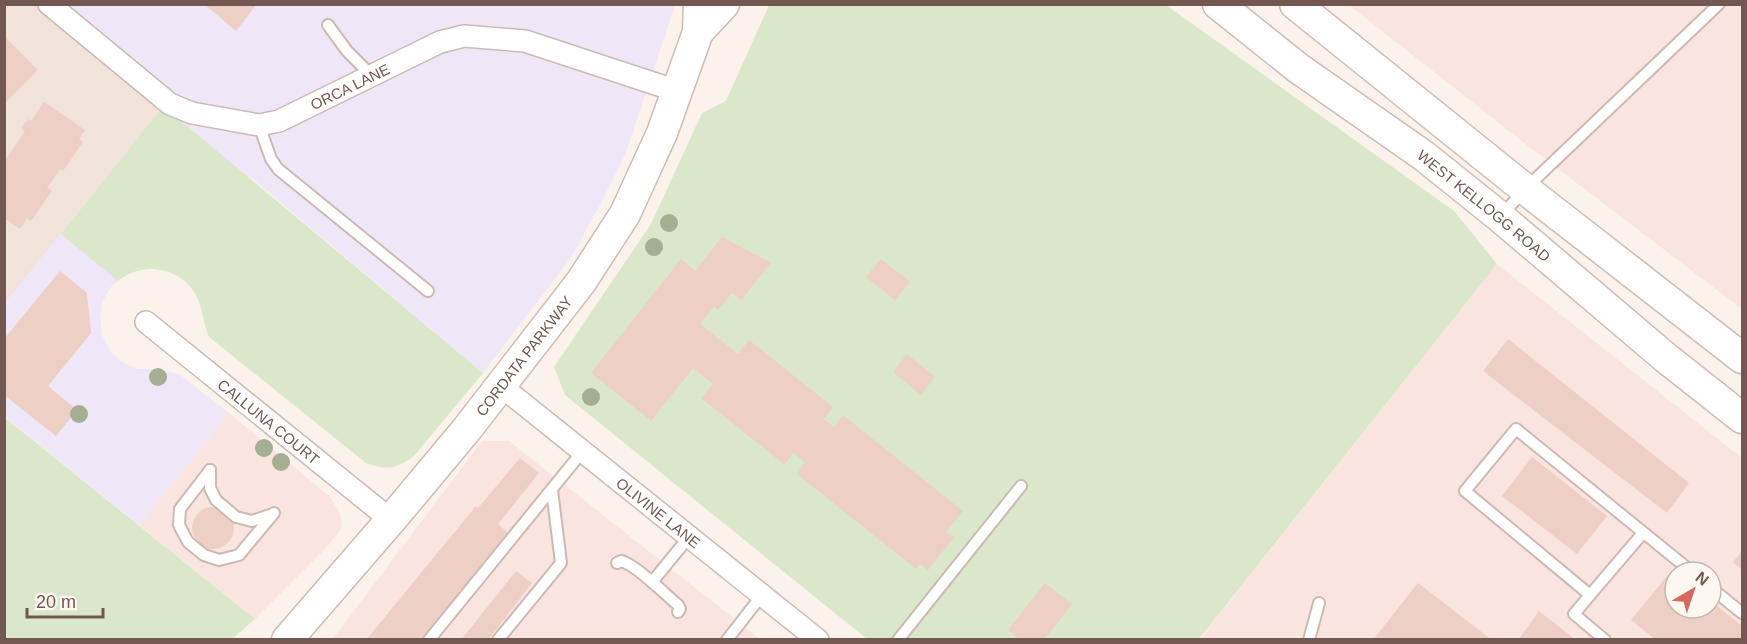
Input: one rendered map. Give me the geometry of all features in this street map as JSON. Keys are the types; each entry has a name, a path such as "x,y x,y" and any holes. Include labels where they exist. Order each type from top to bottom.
{"street":[{"name":"ORCA LANE","path":"49,4 170,104 192,113 259,125 279,121 440,42 464,36 525,41 677,91"},
{"name":"CORDATA PARKWAY","path":"294,636 501,386 581,282 625,214 662,133 698,18 724,4"},
{"name":"WEST KELLOGG ROAD","path":"1218,4 1298,68 1424,156 1500,217 1657,351 1743,418"},
{"path":"1295,4 1525,189 1743,357"},
{"name":"CALLUNA COURT","path":"146,322 391,520"},
{"name":"OLIVINE LANE","path":"501,386 818,639"}],"lane":[{"path":"1500,217 1525,189 1719,4"},
{"path":"328,25 347,51 372,75"},
{"path":"259,125 271,159 278,169 428,291"},
{"path":"1590,595 1465,491 1516,429 1677,560"},
{"path":"429,639 582,452"},
{"path":"210,470 210,488 216,500 236,517 252,521 274,513 239,555 219,560 204,555 188,542 179,525 180,510 210,470"},
{"path":"898,639 1021,486"},
{"path":"498,639 561,563 552,490"},
{"path":"1605,639 1574,614 1643,533"},
{"path":"652,582 689,537"},
{"path":"617,564 622,561 627,563 652,582 678,605 680,609 678,612"},
{"path":"727,639 762,595"},
{"path":"1723,597 1743,613"},
{"path":"1309,639 1319,603"}],"shaded area":[{"path":"5,5 39,5 163,106 5,304"},
{"path":"39,5 675,5 625,155 600,205 570,259 483,373 249,176 173,273 157,269 140,269 124,276 111,287 102,302 100,318 102,335 110,351 122,362 138,369 157,369 179,374 229,413 139,525 5,417 4,304 163,106"},
{"path":"1349,5 1742,5 1742,309 1523,142"},
{"path":"1497,264 1742,458 1742,639 1199,640"},
{"path":"229,413 330,497 340,514 342,527 328,546 255,619 139,525"},
{"path":"482,441 509,441 760,639 332,640"}],"green space":[{"path":"769,5 1166,5 1454,211 1497,264 1199,639 867,639 565,395 554,367 651,224 702,113 726,101"},
{"path":"163,106 483,373 414,456 391,467 366,463 209,337 197,297 182,279 172,273 150,269 138,270 118,281 61,234"},
{"path":"4,417 255,619 232,639 5,639"}],"building":[{"path":"204,4 257,4 236,31"},
{"path":"4,36 38,70 4,104"},
{"path":"44,102 85,130 79,139 83,142 63,171 60,169 47,188 52,191 31,221 27,218 20,229 4,218 4,162 25,131 21,128 28,119 31,121"},
{"path":"722,237 771,263 741,300 732,293 718,310 714,307 700,324 738,354 749,340 833,407 824,419 834,427 843,415 963,511 946,532 954,537 928,570 920,564 916,569 797,474 805,462 793,453 785,465 701,398 713,384 693,368 651,421 591,373 681,259 695,271"},
{"path":"881,259 910,282 895,300 866,277"},
{"path":"60,271 87,293 91,333 48,386 77,410 56,436 4,395 4,339"},
{"path":"1508,339 1689,483 1667,513 1483,371"},
{"path":"907,354 935,377 921,395 893,372"},
{"path":"1532,457 1607,516 1577,554 1502,496"},
{"path":"520,458 539,473 498,524 508,533 421,640 366,640 476,506 478,508"},
{"path":"213,507 221,508 228,513 233,520 233,536 228,543 221,548 213,549 205,548 198,543 193,536 192,528 193,520 198,513 205,508"},
{"path":"1742,551 1742,570 1733,562"},
{"path":"516,571 532,583 488,640 461,640"},
{"path":"1663,581 1663,620 1723,620 1723,611 1742,626 1742,640 1656,640 1631,620"},
{"path":"1045,583 1072,604 1044,640 1020,640 1008,630"},
{"path":"1418,583 1492,640 1373,640"},
{"path":"1539,611 1576,640 1518,640"}]}
